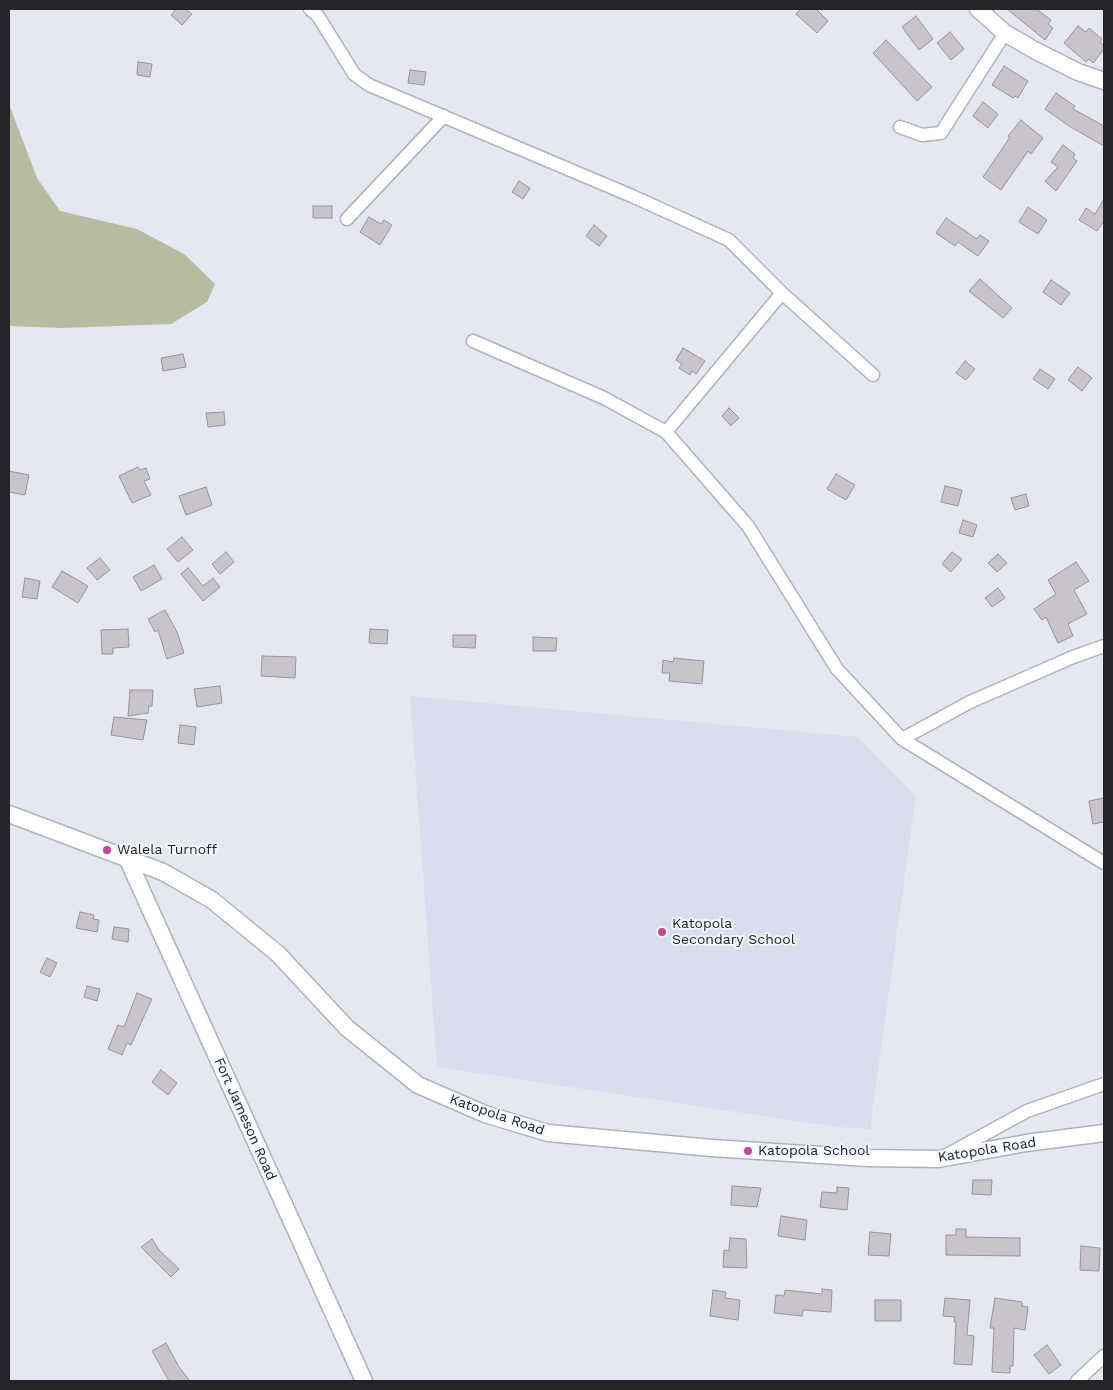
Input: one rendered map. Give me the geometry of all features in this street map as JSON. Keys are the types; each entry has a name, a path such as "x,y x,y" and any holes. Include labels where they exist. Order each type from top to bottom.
{"street":[{"path":"310,9 318,16 354,74 369,85 730,240 782,293 873,374"},
{"path":"978,9 1005,32 1069,68 1104,81"},
{"path":"900,127 922,135 941,133 1005,32"},
{"path":"347,219 444,116"},
{"path":"666,432 782,293"},
{"path":"473,341 604,398 666,432 748,526 837,668 902,739 1104,863"},
{"path":"902,739 970,702 1073,657 1104,646"},
{"name":"Katopola Road","path":"9,814 163,872 212,900 278,954 347,1028 418,1086 485,1114 548,1133 721,1149 868,1158 939,1159 1026,1143 1104,1133"},
{"name":"Fort Jameson Road","path":"128,858 364,1381"},
{"path":"939,1159 1027,1110 1104,1084"},
{"path":"1077,1381 1104,1356"}],"shaded area":[{"name":"Katopola Secondary School","path":"410,696 858,737 916,796 870,1129 836,1127 437,1067"}],"green space":[{"path":"9,104 37,178 60,211 137,229 184,254 215,284 207,302 171,324 62,328 9,326"}],"building":[{"path":"176,9 185,9 192,14 182,25 171,15"},
{"path":"801,9 816,9 828,21 817,33 796,14"},
{"path":"1007,9 1036,9 1051,20 1048,24 1053,28 1045,40"},
{"path":"916,16 933,39 919,50 902,27"},
{"path":"1078,26 1086,32 1089,28 1102,39 1100,42 1104,49 1093,63 1089,59 1086,62 1064,43"},
{"path":"950,32 964,49 951,60 937,43"},
{"path":"886,40 932,87 917,101 873,53"},
{"path":"138,62 152,64 150,77 137,75"},
{"path":"1004,66 1028,81 1018,98 1015,96 1013,98 992,85"},
{"path":"410,70 426,72 424,85 408,83"},
{"path":"1056,93 1075,106 1073,109 1104,126 1104,146 1069,126 1045,109"},
{"path":"983,102 998,114 988,128 973,116"},
{"path":"1021,120 1043,138 1031,154 1028,151 1001,190 983,177 1010,137 1008,136"},
{"path":"1063,145 1075,154 1073,158 1077,161 1056,191 1045,181 1058,167 1051,162"},
{"path":"519,181 530,188 523,199 512,192"},
{"path":"1104,199 1104,221 1097,231 1079,220 1086,208 1095,214"},
{"path":"313,206 332,206 332,218 313,218"},
{"path":"1028,207 1047,220 1038,234 1019,222"},
{"path":"369,217 381,224 384,220 392,225 380,245 360,232"},
{"path":"946,218 977,239 980,235 989,241 978,256 958,242 955,246 936,233"},
{"path":"594,225 607,236 599,246 586,236"},
{"path":"980,279 1012,308 1003,318 969,291"},
{"path":"1051,280 1070,293 1061,305 1043,292"},
{"path":"683,348 705,361 696,374 692,371 690,375 679,368 682,364 676,360"},
{"path":"183,354 186,367 163,371 161,358"},
{"path":"965,361 975,369 966,380 956,373"},
{"path":"1078,367 1092,378 1082,391 1068,380"},
{"path":"1040,369 1055,379 1048,389 1033,379"},
{"path":"729,408 739,418 731,426 722,416"},
{"path":"224,412 225,425 208,427 206,413"},
{"path":"138,467 140,470 146,468 150,479 144,481 151,495 132,503 119,476"},
{"path":"9,471 29,475 25,495 9,492"},
{"path":"836,474 855,485 846,500 827,489"},
{"path":"945,486 962,490 958,506 941,502"},
{"path":"206,487 212,505 186,515 179,496"},
{"path":"1026,494 1029,506 1015,510 1011,498"},
{"path":"963,520 977,525 973,537 959,533"},
{"path":"182,537 193,550 178,562 167,549"},
{"path":"226,552 234,562 220,574 212,564"},
{"path":"952,552 962,559 951,572 942,564"},
{"path":"998,554 1007,563 997,572 988,563"},
{"path":"100,558 110,570 97,580 87,568"},
{"path":"1076,562 1089,581 1074,590 1087,614 1068,624 1073,636 1058,643 1046,617 1042,620 1034,609 1056,594 1048,580"},
{"path":"154,565 162,579 141,591 133,577"},
{"path":"188,568 203,586 213,578 220,587 203,601 181,574"},
{"path":"62,571 88,586 78,603 52,587"},
{"path":"25,578 40,581 37,599 22,597"},
{"path":"998,588 1005,598 992,607 985,598"},
{"path":"165,610 177,632 184,653 167,659 158,630 155,632 148,619"},
{"path":"128,629 129,647 113,648 113,654 102,654 101,630"},
{"path":"370,629 388,630 387,644 369,643"},
{"path":"453,635 476,635 475,648 453,647"},
{"path":"533,637 557,638 556,651 533,651"},
{"path":"262,656 296,657 295,678 261,676"},
{"path":"674,658 704,661 702,684 669,681 670,673 662,673 663,660 673,662"},
{"path":"220,686 222,703 197,707 194,689"},
{"path":"130,690 153,690 152,706 149,706 148,713 128,716"},
{"path":"114,717 147,720 143,740 111,735"},
{"path":"180,725 196,727 194,745 178,743"},
{"path":"1104,798 1104,822 1093,824 1089,801"},
{"path":"80,912 94,915 93,919 99,920 97,932 76,928"},
{"path":"114,927 129,929 128,942 112,939"},
{"path":"47,958 57,963 50,977 40,972"},
{"path":"87,986 100,989 97,1001 84,997"},
{"path":"137,993 152,999 131,1045 127,1043 122,1055 108,1049 118,1025 124,1027"},
{"path":"161,1070 177,1083 168,1095 152,1082"},
{"path":"973,1180 992,1180 991,1195 972,1194"},
{"path":"732,1186 761,1188 757,1207 731,1205"},
{"path":"837,1187 849,1188 847,1210 820,1207 822,1192 837,1193"},
{"path":"781,1216 807,1220 805,1240 778,1236"},
{"path":"956,1229 966,1229 966,1237 1020,1238 1020,1256 946,1255 946,1235 956,1235"},
{"path":"870,1232 891,1234 889,1256 868,1255"},
{"path":"730,1238 746,1239 747,1268 723,1267 724,1250 729,1251"},
{"path":"152,1239 159,1250 179,1269 171,1277 141,1247"},
{"path":"1081,1246 1100,1248 1099,1271 1080,1270"},
{"path":"822,1289 832,1290 831,1312 803,1310 802,1316 774,1313 776,1295 784,1296 785,1290 822,1294"},
{"path":"713,1290 726,1292 725,1298 740,1300 738,1320 710,1316"},
{"path":"945,1298 970,1300 967,1335 974,1336 972,1365 954,1364 956,1322 954,1322 955,1317 943,1316"},
{"path":"995,1298 1022,1302 1022,1306 1028,1307 1025,1330 1014,1328 1013,1366 1010,1366 1010,1373 992,1372 994,1328 990,1328"},
{"path":"875,1300 901,1300 901,1321 875,1321"},
{"path":"166,1343 179,1367 190,1381 169,1381 152,1351"},
{"path":"1047,1345 1061,1365 1049,1374 1034,1355"}],"place":[{"name":"Walela Turnoff","path":"107,850"},
{"name":"Katopola Secondary School","path":"662,932"},
{"name":"Katopola School","path":"748,1151"}]}
